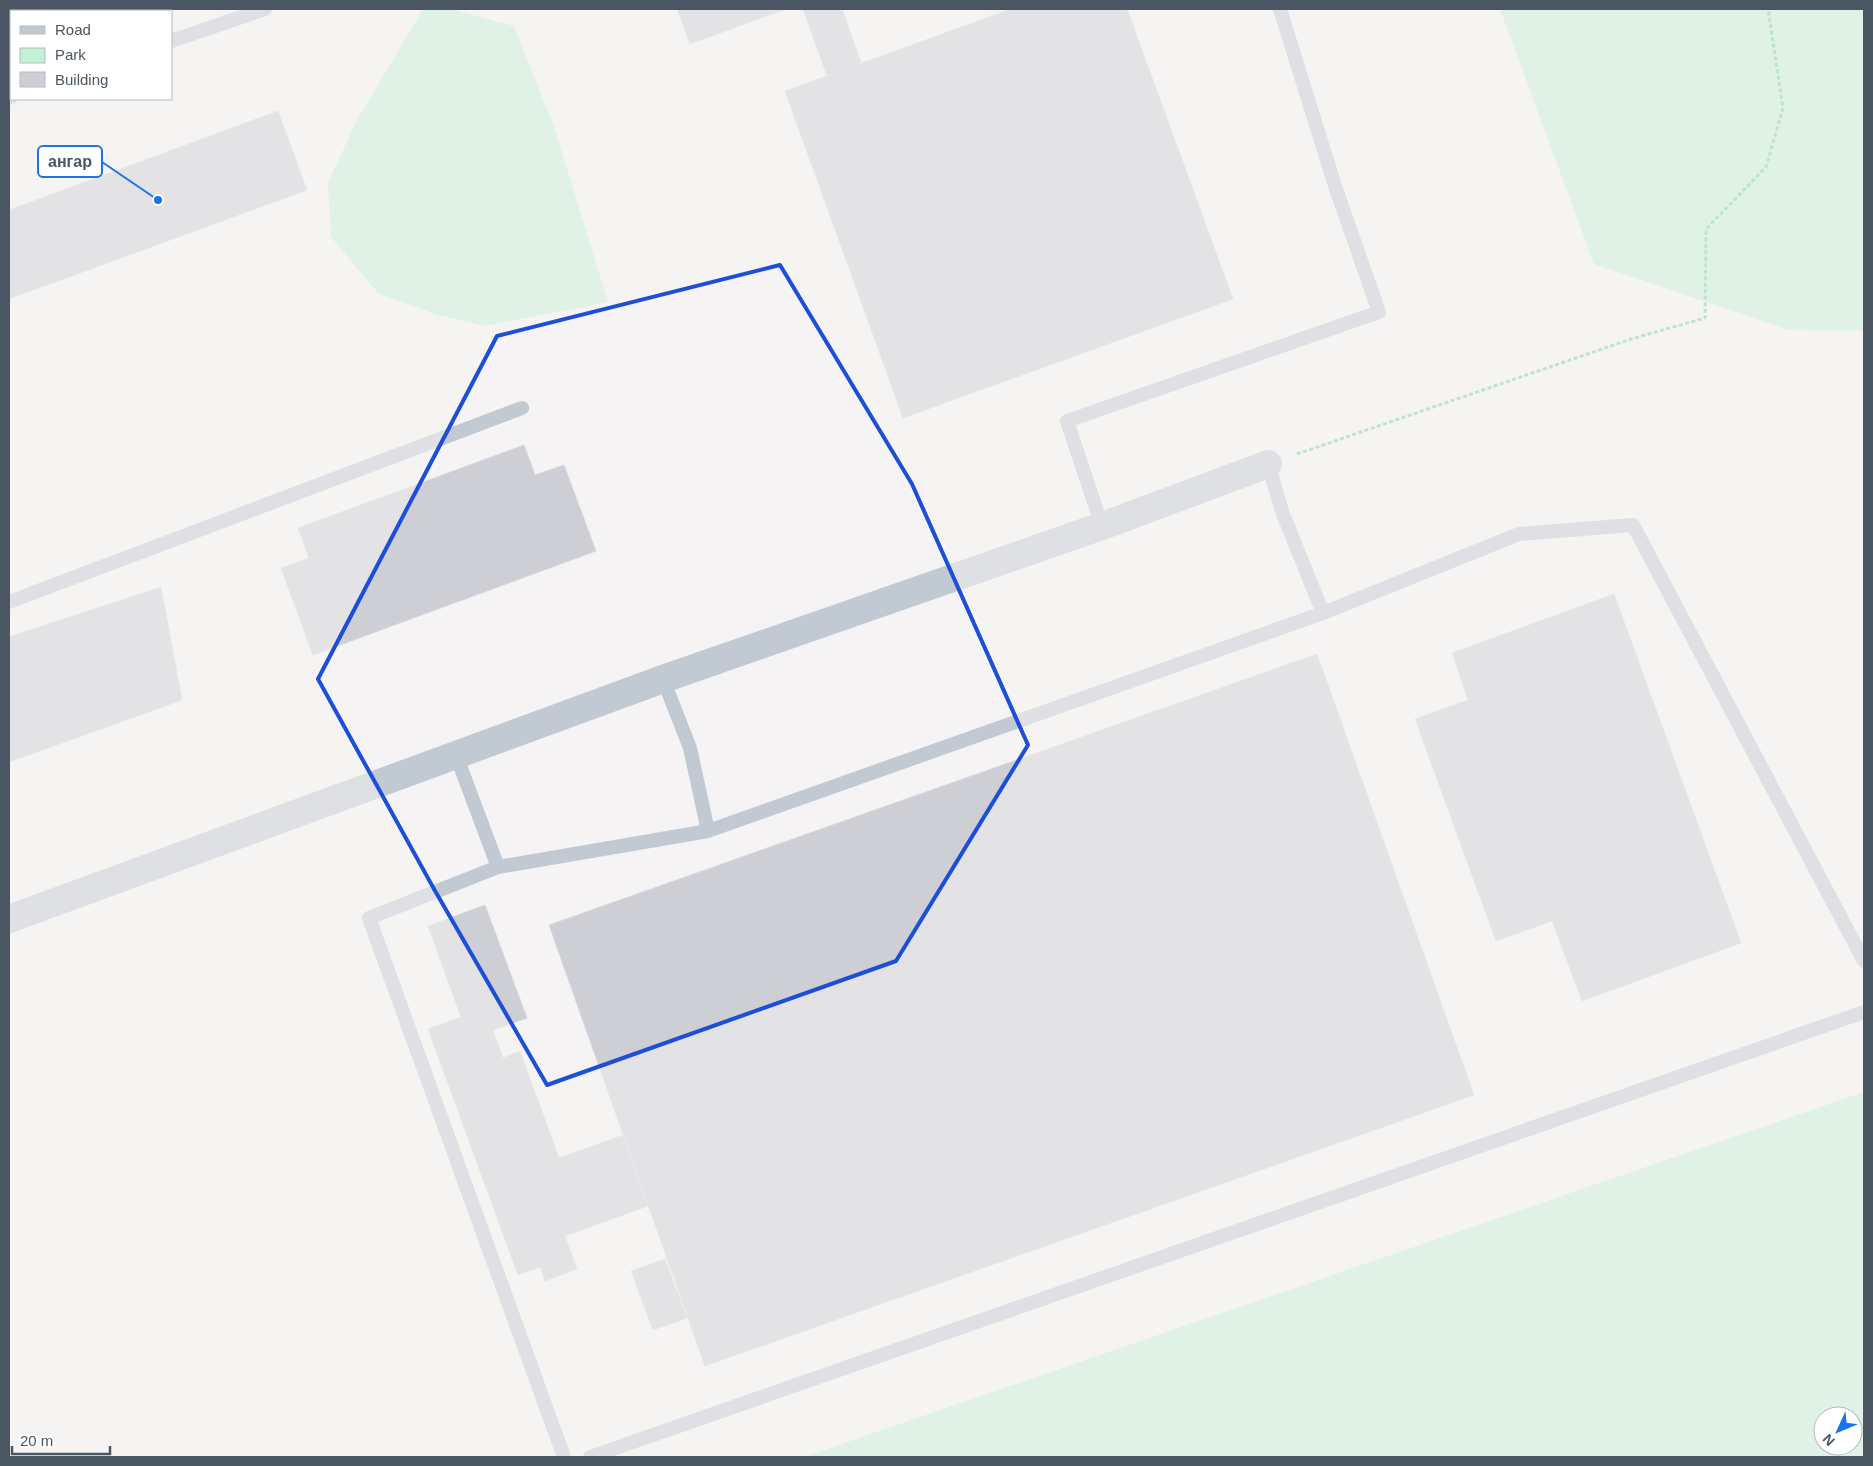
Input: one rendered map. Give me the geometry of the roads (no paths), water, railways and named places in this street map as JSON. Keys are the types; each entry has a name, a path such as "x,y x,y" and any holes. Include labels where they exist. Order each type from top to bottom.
{"street":[{"path":"9,919 663,679 1102,526 1268,464"}],"lane":[{"path":"172,41 265,9"},
{"path":"1102,526 1067,421 1379,312 1335,186 1280,9"},
{"path":"9,602 522,408"},
{"path":"1268,464 1283,514 1323,613"},
{"path":"564,1457 369,918 498,867 708,831 1323,613 1519,534 1633,526 1864,961"},
{"path":"663,679 690,748 708,831"},
{"path":"456,755 498,867"},
{"path":"590,1457 1864,1012"}],"place":[{"name":"ангар","path":"158,200"}]}
